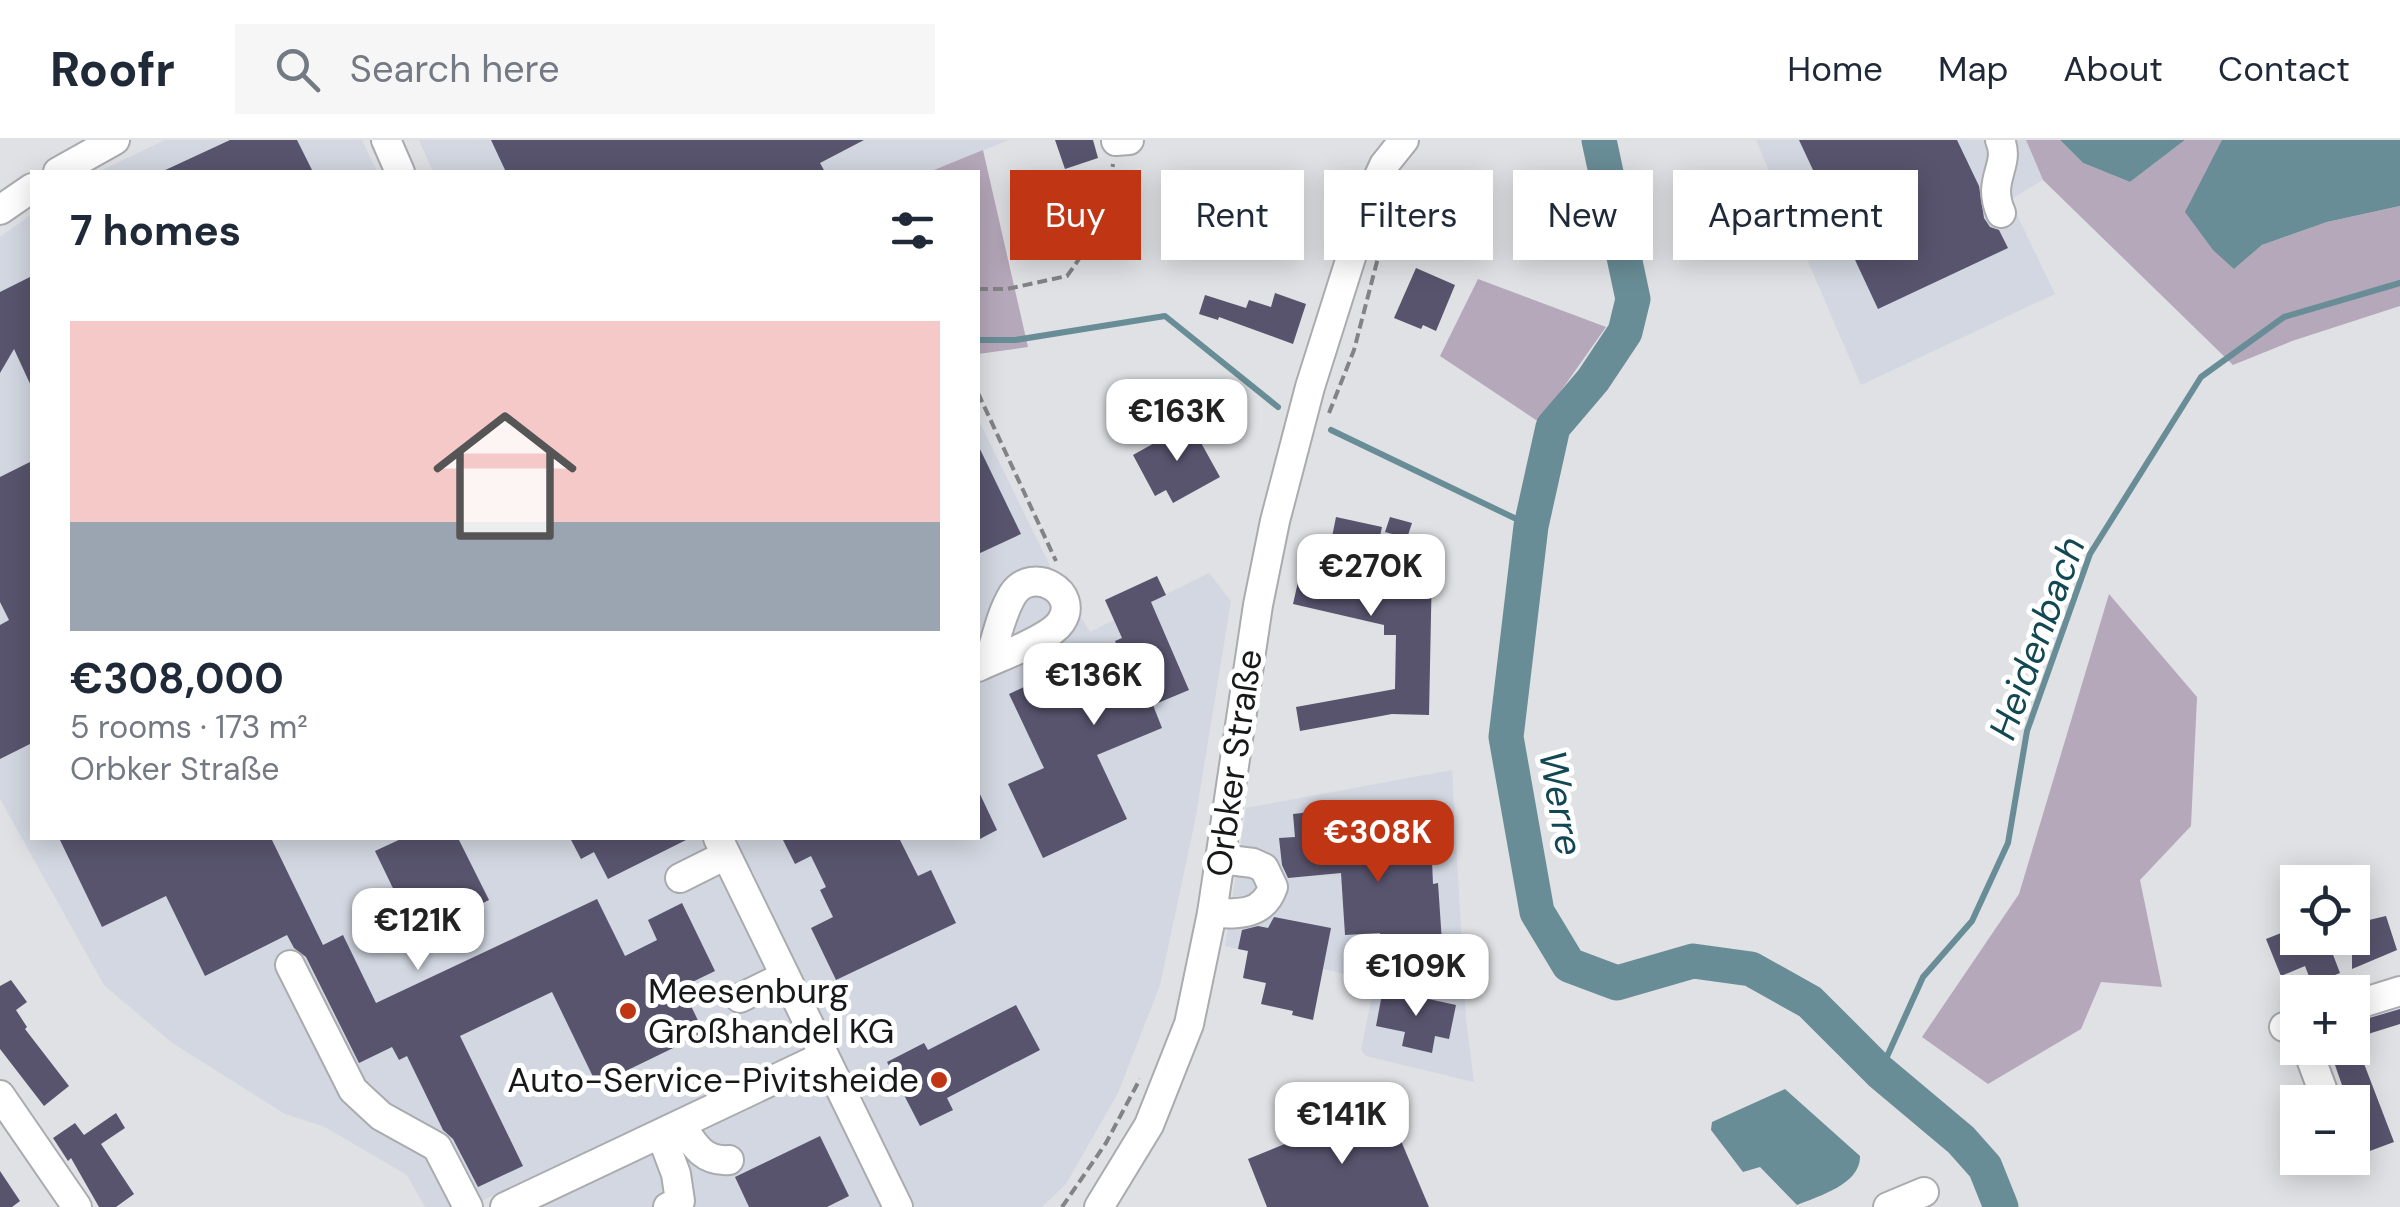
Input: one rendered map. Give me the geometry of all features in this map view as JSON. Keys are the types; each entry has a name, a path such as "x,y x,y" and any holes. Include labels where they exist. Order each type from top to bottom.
{"street":[{"path":"62,170 114,140"},
{"path":"386,140 399,170"},
{"path":"1116,141 1128,140"},
{"path":"2000,140 2005,151 1993,195 2001,213"},
{"name":"Orbker Straße","path":"1099,1207 1142,1137 1167,1086 1193,1010 1221,858 1258,605 1295,440 1372,191 1400,141"},
{"path":"0,210 30,189"},
{"path":"1033,581 1051,585 1064,597 1060,623 1049,633 983,664 1014,593 1033,581"},
{"path":"680,878 722,846 824,1056 890,1205"},
{"path":"1212,913 1254,911 1270,898 1273,888 1264,868 1253,862 1221,858"},
{"path":"290,966 353,1090 381,1116 437,1147 468,1207"},
{"path":"740,998 784,976"},
{"path":"2370,1000 2400,991"},
{"path":"504,1207 535,1199 824,1056"},
{"path":"0,1094 76,1207"},
{"path":"671,1130 713,1161 729,1160"},
{"path":"668,1207 680,1201 671,1130"},
{"path":"1888,1207 1924,1192"}],"path":[{"path":"980,289 1007,289 1067,276 1086,252 1108,200 1116,141"},
{"path":"980,398 1052,549 1058,566 1051,585"},
{"path":"1062,1207 1106,1143 1143,1074"}],"shaded area":[{"path":"165,140 362,140 376,170 102,170"},
{"path":"419,140 1009,140 934,170 432,170"},
{"path":"1756,140 2026,140 2043,180 2010,200 2055,294 1861,385 1807,260 1918,260 1918,170 1769,170"},
{"path":"2026,140 2060,140 2083,163 2130,182 2185,140 2222,140 2234,269 2262,245 2327,222 2400,206 2400,306 2233,365 2043,180"},
{"path":"983,150 1028,347 980,354 980,170 934,170"},
{"path":"30,215 30,840 980,840 980,423 1052,570 1090,632 1209,573 1231,601 1195,821 1160,985 1118,1093 1066,1184 1042,1207 532,1207 521,1182 469,1207 425,1207 407,1175 325,1127 285,1114 171,1042 104,985 0,799 0,237"},
{"path":"1478,279 1606,327 1539,422 1440,356"},
{"path":"2109,594 2197,697 2191,826 2140,880 2162,987 2101,982 2081,1029 1988,1084 1922,1037 2019,894"},
{"path":"1452,770 1466,1019 1474,1082 1366,1056 1361,1050 1375,981 1225,946 1246,808"}],"water":[{"path":"2060,140 2185,140 2130,182 2083,163"},
{"path":"2222,140 2400,140 2400,206 2327,222 2262,245 2234,269 2213,250 2185,212"},
{"path":"1785,1089 1860,1156 1854,1174 1846,1181 1797,1205 1760,1167 1743,1172 1711,1130 1712,1122"}],"building":[{"path":"230,140 297,140 312,170 165,170"},
{"path":"491,140 864,140 820,163 824,170 505,170"},
{"path":"1055,140 1093,140 1098,158 1065,169"},
{"path":"1799,140 1957,140 1979,186 1984,218 1990,227 1999,230 2008,248 1878,309 1855,260 1918,260 1918,170 1813,170"},
{"path":"1416,268 1455,285 1436,331 1394,318"},
{"path":"30,277 30,384 14,349 0,373 0,292"},
{"path":"1275,293 1306,304 1293,344 1219,317 1218,320 1199,314 1205,295 1246,308 1249,300 1271,307"},
{"path":"1190,423 1220,477 1173,503 1166,490 1155,496 1133,455"},
{"path":"980,449 1021,534 980,553"},
{"path":"30,462 30,744 0,759 0,625 9,620 0,602 0,477"},
{"path":"1336,517 1382,527 1374,564 1432,566 1429,715 1392,714 1300,731 1296,707 1395,689 1396,635 1384,635 1384,625 1293,604 1306,547 1329,552"},
{"path":"1390,517 1412,523 1407,538 1385,532"},
{"path":"1157,576 1166,595 1151,602 1189,690 1153,705 1162,728 1097,755 1127,819 1043,858 1008,784 1044,768 1009,694 1058,671 1072,702 1131,678 1115,641 1122,638 1105,600"},
{"path":"980,794 997,830 980,839"},
{"path":"1319,811 1321,833 1375,828 1374,820 1430,817 1433,884 1438,883 1444,972 1386,975 1380,933 1345,935 1341,873 1288,878 1279,838 1295,837 1293,814"},
{"path":"60,840 272,840 323,945 343,935 376,1003 597,899 625,956 657,940 648,920 682,903 715,971 682,987 704,1033 597,1085 552,992 460,1036 523,1166 478,1187 453,1139 443,1130 407,1056 399,1060 392,1047 359,1063 306,957 294,948 287,935 205,976 166,896 102,927"},
{"path":"399,840 459,840 489,900 416,936 375,851"},
{"path":"571,840 686,840 608,879 594,852 581,859"},
{"path":"783,840 900,840 918,876 931,870 956,923 836,980 811,928 833,917 820,890 826,887 811,856 795,864"},
{"path":"2386,916 2397,950 2352,969 2352,955 2370,955 2370,920"},
{"path":"1274,917 1331,928 1313,1020 1261,1004 1266,983 1243,978 1248,951 1238,949 1242,930 1268,928"},
{"path":"2280,934 2280,955 2333,955 2340,973 2308,975 2305,966 2281,975 2266,939"},
{"path":"11,980 27,1002 16,1010 25,1029 69,1086 44,1106 0,1049 0,986"},
{"path":"1383,989 1456,1005 1449,1039 1435,1036 1432,1053 1402,1046 1405,1032 1376,1026"},
{"name":"Auto-Service-Pivitsheide","path":"1016,1005 1040,1050 947,1098 953,1110 920,1126 887,1062 924,1043 928,1050"},
{"path":"2400,1009 2400,1024 2370,1033 2370,1018"},
{"path":"2335,1065 2365,1065 2394,1142 2370,1151 2370,1085 2342,1085"},
{"path":"1385,1103 1429,1207 1267,1207 1248,1159"},
{"path":"116,1113 125,1128 101,1144 134,1194 116,1207 99,1207 71,1158 68,1161 53,1138 75,1123 84,1135"},
{"path":"820,1136 849,1196 827,1207 749,1207 735,1177"},
{"path":"0,1171 20,1201 12,1207 0,1207"}],"waterway":[{"name":"Werre","path":"1599,140 1633,299 1625,332 1593,380 1553,427 1531,526 1506,737 1537,912 1569,965 1617,983 1693,961 1751,969 1810,1002 1880,1072 1961,1140 1985,1167 2001,1207"},
{"name":"Heidenbach","path":"1880,1072 1923,977 1972,921 2008,843 2027,731 2090,554 2201,377 2284,317 2400,283"},
{"path":"980,340 1015,340 1165,316 1278,407"},
{"path":"1331,430 1531,526"}],"place":[{"name":"Meesenburg Großhandel KG","path":"628,1011"},
{"name":"Auto-Service-Pivitsheide","path":"939,1080"}]}
